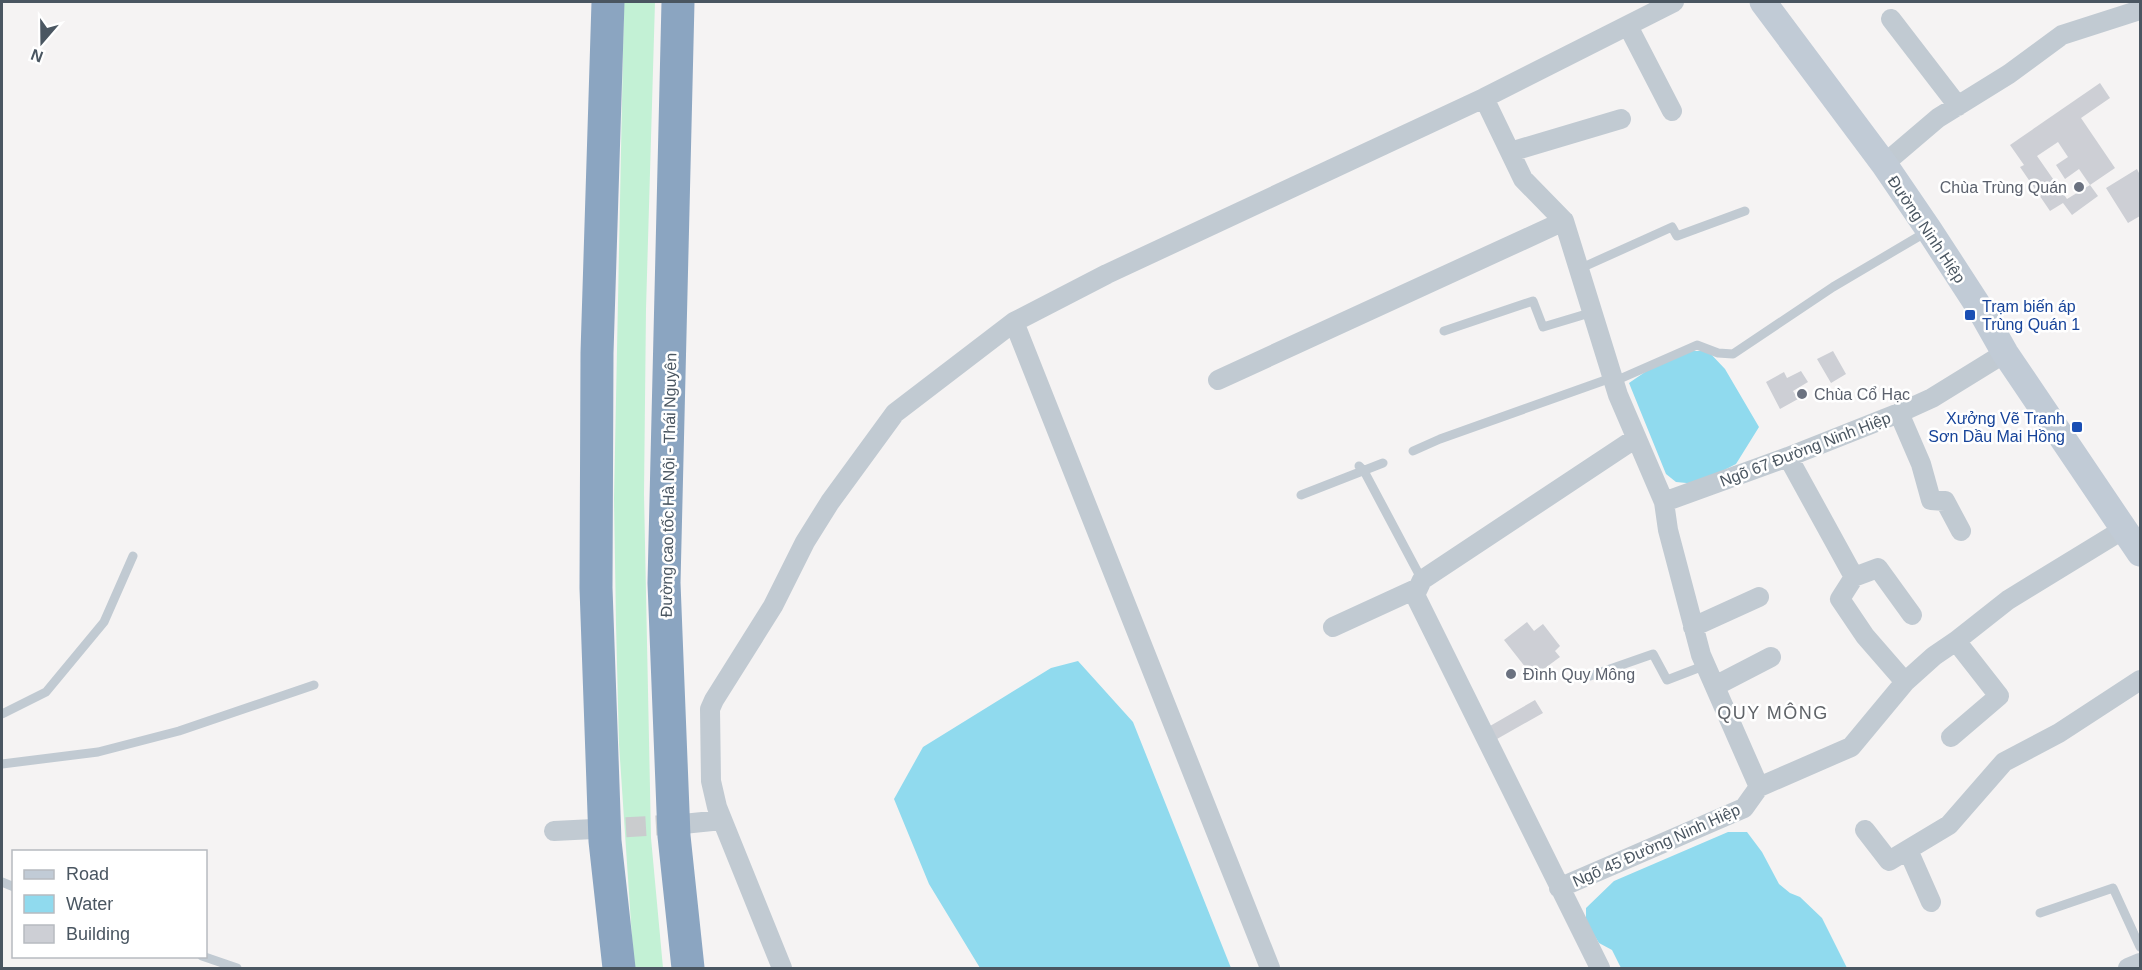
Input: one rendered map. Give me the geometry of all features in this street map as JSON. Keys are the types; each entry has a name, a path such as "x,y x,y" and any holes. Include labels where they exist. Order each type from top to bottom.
{"highway":[{"path":"608,2 597,353 596,588 605,841 619,969"},
{"name":"Đường cao tốc Hà Nội - Thái Nguyên","path":"678,2 664,583 674,836 688,969"}],"main road":[{"name":"Đường Ninh Hiệp","path":"1763,2 1884,164 1979,307 2005,353 2140,553"}],"street":[{"path":"782,969 723,820 711,780 710,709 773,606 805,542 895,413 1014,322 1107,274 1484,98 1674,2"},
{"path":"1884,164 1938,118 2008,74 2061,35 2140,10"},
{"path":"1891,19 1958,106"},
{"path":"1628,26 1672,111"},
{"path":"1484,98 1523,179 1564,221 1618,395 1664,502 1668,530 1701,655 1759,787"},
{"path":"1510,152 1621,119"},
{"path":"1218,380 1564,221"},
{"path":"1014,322 1270,969"},
{"name":"Ngõ 67 Đường Ninh Hiệp","path":"1664,502 1788,457 1899,413 1932,398 2005,353"},
{"path":"1899,413 1921,464 1931,500 1945,501 1961,531"},
{"path":"1333,627 1420,584 1636,438"},
{"path":"1788,457 1854,578"},
{"name":"Ngõ 45 Đường Ninh Hiệp","path":"1559,888 1744,808 1759,787 1851,747 1905,682 1934,656 2008,600 2124,529"},
{"path":"1905,682 1865,636 1840,599 1854,578 1878,568 1912,615"},
{"path":"1420,584 1415,596 1420,609 1600,969"},
{"path":"1693,627 1759,597"},
{"path":"1951,737 1999,696 1956,641"},
{"path":"1715,686 1771,657"},
{"path":"1865,830 1889,861 1949,825 2004,762 2059,733 2140,680"},
{"path":"683,824 723,820"},
{"path":"554,831 594,829"},
{"path":"1908,850 1931,902"},
{"path":"2128,969 2140,963"}],"lane":[{"path":"1579,269 1672,226 1677,236 1745,211"},
{"path":"1413,451 1440,439 1614,379 1697,345 1719,353 1733,354 1833,287 1929,230"},
{"path":"1444,330 1533,301 1543,327 1593,312"},
{"path":"1301,495 1361,469 1383,463"},
{"path":"1361,469 1420,584"},
{"path":"2,714 46,692 104,622 133,555"},
{"path":"1590,676 1653,654 1667,680 1706,665"},
{"path":"2,764 98,752 179,731 314,686"},
{"path":"2040,913 2113,888 2140,947"},
{"path":"205,958 237,969"}],"green space":[{"path":"624,2 655,2 646,309 644,494 651,838 663,968 634,968 619,744 614,499"}],"water":[{"path":"1685,351 1708,351 1725,369 1759,427 1736,464 1697,484 1676,482 1666,474 1629,383 1648,370"},
{"path":"1078,661 1133,722 1231,968 980,968 929,884 894,799 923,747 1051,668"},
{"path":"1728,832 1747,832 1762,852 1779,884 1790,893 1800,897 1822,918 1847,968 1621,968 1612,950 1599,943 1586,922 1586,908 1614,881"}],"building":[{"path":"2100,83 2110,98 2081,118 2115,168 2090,185 2098,196 2072,215 2063,203 2050,211 2020,167 2024,165 2010,145","holes":["2058,142 2068,157 2056,165 2065,179 2079,169 2090,185 2067,199 2037,156"]},
{"path":"2137,169 2140,175 2140,216 2128,223 2106,188"},
{"path":"1833,351 1846,374 1831,383 1817,359"},
{"path":"1801,371 1808,382 1793,391 1798,399 1780,409 1766,382 1784,372 1787,378"},
{"path":"1527,622 1534,631 1543,624 1560,646 1555,651 1560,657 1533,677 1504,640"},
{"path":"1535,700 1543,713 1497,739 1490,726"}],"tunnel":[{"path":"596,829 683,824"}],"place":[{"name":"Chùa Trùng Quán","path":"2079,187"},
{"name":"Trạm biến áp Trùng Quán 1","path":"1970,315"},
{"name":"Chùa Cổ Hạc","path":"1802,394"},
{"name":"Xưởng Vẽ Tranh Sơn Dầu Mai Hồng","path":"2077,427"},
{"name":"Đình Quy Mông","path":"1511,674"}],"district":[{"name":"QUY MÔNG","path":"1773,713"}]}
